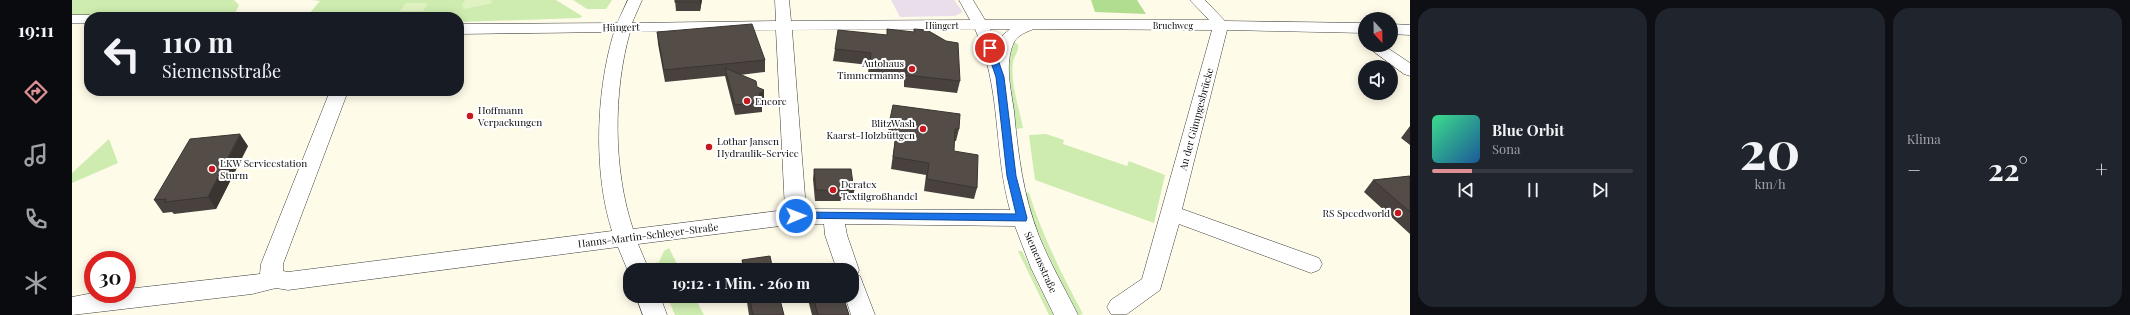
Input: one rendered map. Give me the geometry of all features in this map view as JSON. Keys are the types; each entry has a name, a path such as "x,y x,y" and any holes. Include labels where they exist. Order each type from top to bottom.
{"street":[{"path":"635,0 623,27 614,64 610,132 616,207 625,238 635,263"},
{"path":"782,0 796,216"},
{"path":"967,0 1002,17 1034,25"},
{"name":"Siemensstraße","path":"967,0 981,25 1000,77 1012,176 1022,218 1044,274 1066,315"},
{"path":"1197,0 1213,14 1220,25"},
{"path":"72,19 84,19"},
{"name":"Hüngert","path":"464,29 981,25"},
{"name":"Bruchweg","path":"981,25 1220,25 1358,28"},
{"path":"1000,77 1004,43 1008,36 1022,28 1034,25"},
{"name":"An der Gümpgesbrücke","path":"1119,307 1152,284 1220,31 1220,25"},
{"path":"1349,28 1358,34"},
{"path":"1398,29 1410,30"},
{"path":"1383,52 1410,71"},
{"path":"276,279 271,273 272,264 337,96"},
{"path":"1170,213 1311,264"},
{"path":"833,215 836,235 846,263"},
{"name":"Hanns-Martin-Schleyer-Straße","path":"72,307 86,303 252,285 276,279 288,281 796,216 833,215 1022,218"},
{"path":"651,303 655,315"},
{"path":"859,303 863,315"}],"shaded area":[{"path":"891,0 954,0 963,12 955,16 900,17"}],"green space":[{"path":"72,0 234,0 239,5 236,12 84,12 84,17 72,16"},
{"path":"311,0 556,0 582,16 580,18 464,22 464,12 311,12 320,1"},
{"path":"465,0 490,0 493,3 464,9 462,5"},
{"path":"573,0 612,0 606,9 587,9"},
{"path":"1091,0 1137,0 1146,14 1095,12"},
{"path":"406,3 428,3 423,11 400,11"},
{"path":"1012,39 1018,45 1012,70 1015,95 1023,128 1016,129 1007,58"},
{"path":"1046,134 1064,140 1063,144 1127,166 1129,161 1165,175 1154,223 1035,180 1029,135"},
{"path":"109,139 118,163 72,183 72,173"},
{"path":"1024,192 1029,193 1053,255 1083,314 1079,315 1055,270 1041,240"},
{"path":"669,248 676,263 655,263 659,262 664,251"},
{"path":"1018,251 1022,251 1053,315 1049,315"},
{"path":"670,303 698,303 704,315 675,315"}],"building":[{"path":"675,0 700,0 700,2 675,2"},
{"path":"752,24 765,60 664,70 657,32"},
{"path":"887,29 914,32 914,29 927,30 946,41 958,43 960,81 906,75 907,66 870,62 871,53 835,49 838,30 887,35"},
{"path":"725,68 756,81 757,87 764,90 759,94 762,102 735,105"},
{"path":"893,105 960,114 959,129 955,129 954,151 978,155 977,188 927,179 929,163 893,157 898,120 890,119"},
{"path":"240,134 208,197 165,202 166,199 154,200 190,139"},
{"path":"814,169 851,169 854,191 816,190"},
{"path":"1410,176 1410,212 1373,180"},
{"path":"770,256 772,263 743,263 742,260"},
{"path":"750,303 781,303 784,315 753,315"},
{"path":"815,303 845,303 849,315 818,315"}],"place":[{"name":"Autohaus Timmermanns","path":"912,69"},
{"name":"Encore","path":"747,101"},
{"name":"Hoffmann Verpackungen","path":"470,116"},
{"name":"BlitzWash Kaarst-Holzbüttgen","path":"923,129"},
{"name":"Lothar Jansen Hydraulik-Service","path":"709,147"},
{"name":"LKW Servicestation Sturm","path":"212,169"},
{"name":"Deratex Textilgroßhandel","path":"833,190"},
{"name":"RS Speedworld","path":"1398,213"}],"route":[{"path":"796,216 833,215 1022,218 1012,176 1000,77 990,48"}]}
